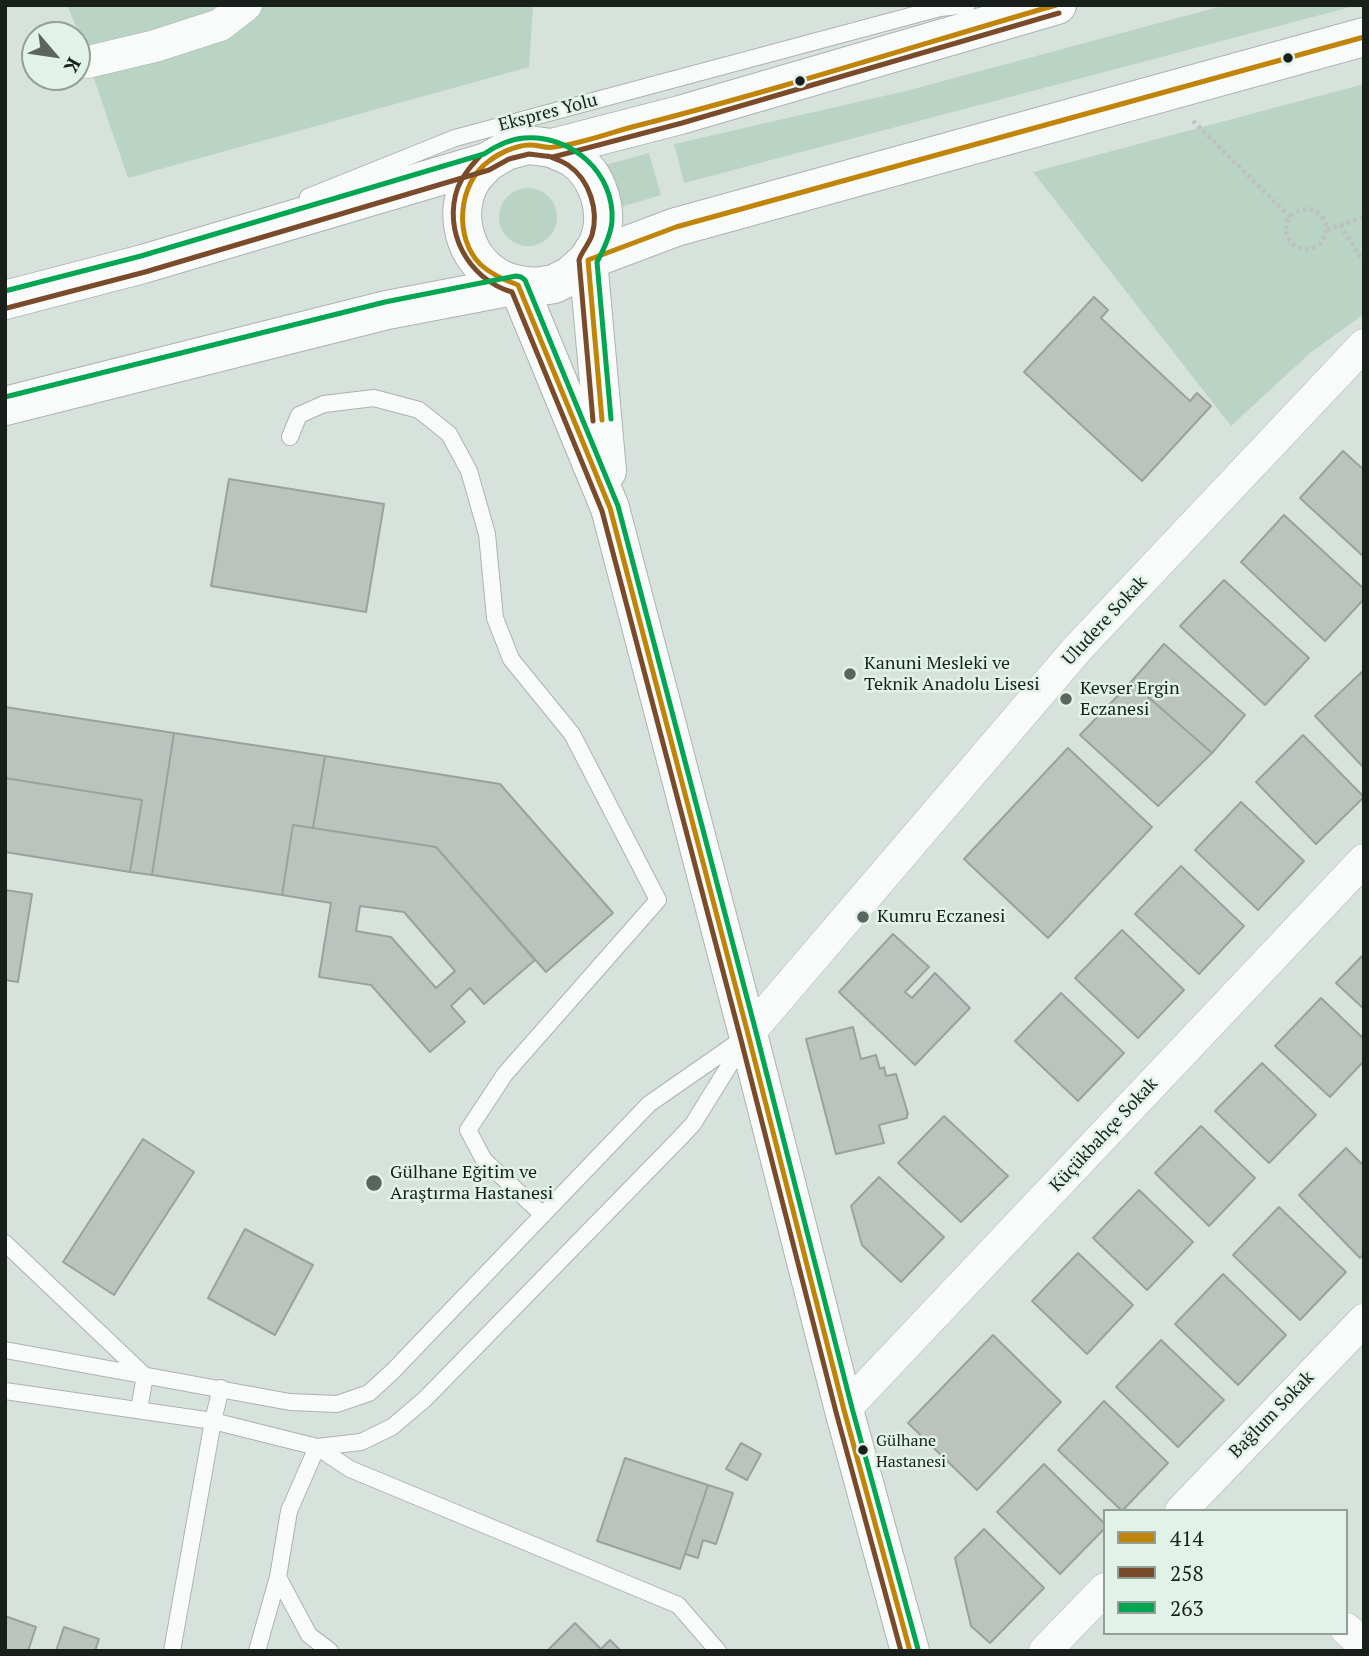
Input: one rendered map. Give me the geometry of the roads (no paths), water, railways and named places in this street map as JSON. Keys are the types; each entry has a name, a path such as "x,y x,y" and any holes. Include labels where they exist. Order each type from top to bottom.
{"main road":[{"path":"552,148 680,115 1057,5"},
{"path":"487,162 472,179 464,200 462,222 467,244 480,263 497,277 518,285 536,287 554,284 570,276 588,261 676,227 1364,37"},
{"path":"5,300 143,264 487,162 506,151 528,145 552,148 573,158 590,174 600,194 603,217 599,240 588,261 610,508"},
{"path":"5,407 374,313 518,285"},
{"path":"518,285 610,508 844,1410 910,1651"}],"street":[{"path":"91,61 155,46 220,25 246,5"},
{"name":"Uludere Sokak","path":"748,1034 1078,648 1364,345"},
{"name":"Küçükbahçe Sokak","path":"844,1410 1364,860"},
{"name":"Bağlum Sokak","path":"1196,1506 1364,1320"},
{"path":"1045,1651 1103,1591"},
{"path":"1348,1631 1364,1645"}],"lane":[{"name":"Ekspres Yolu","path":"143,264 456,138 940,8 967,5"},
{"path":"290,438 299,415 324,404 373,398 419,410 449,434 470,471 487,534 495,618 511,659 572,734 658,900 505,1074 468,1129 484,1160 543,1215"},
{"path":"5,1350 290,1402 337,1404 369,1393 649,1104 748,1034"},
{"path":"317,1447 361,1442 391,1427 425,1399 693,1124 748,1034"},
{"path":"5,1243 145,1376"},
{"path":"139,1409 145,1376"},
{"path":"172,1651 221,1388"},
{"path":"5,1391 213,1421 317,1447 350,1469 678,1605 718,1651"},
{"path":"257,1651 278,1577 289,1511 317,1447"},
{"path":"278,1577 309,1635 330,1651"}],"place":[{"name":"Kanuni Mesleki ve Teknik Anadolu Lisesi","path":"850,674"},
{"name":"Kevser Ergin Eczanesi","path":"1066,699"},
{"name":"Kumru Eczanesi","path":"863,917"},
{"name":"Gülhane Eğitim ve Araştırma Hastanesi","path":"374,1183"},
{"name":"Gülhane Hastanesi","path":"863,1450"}]}
